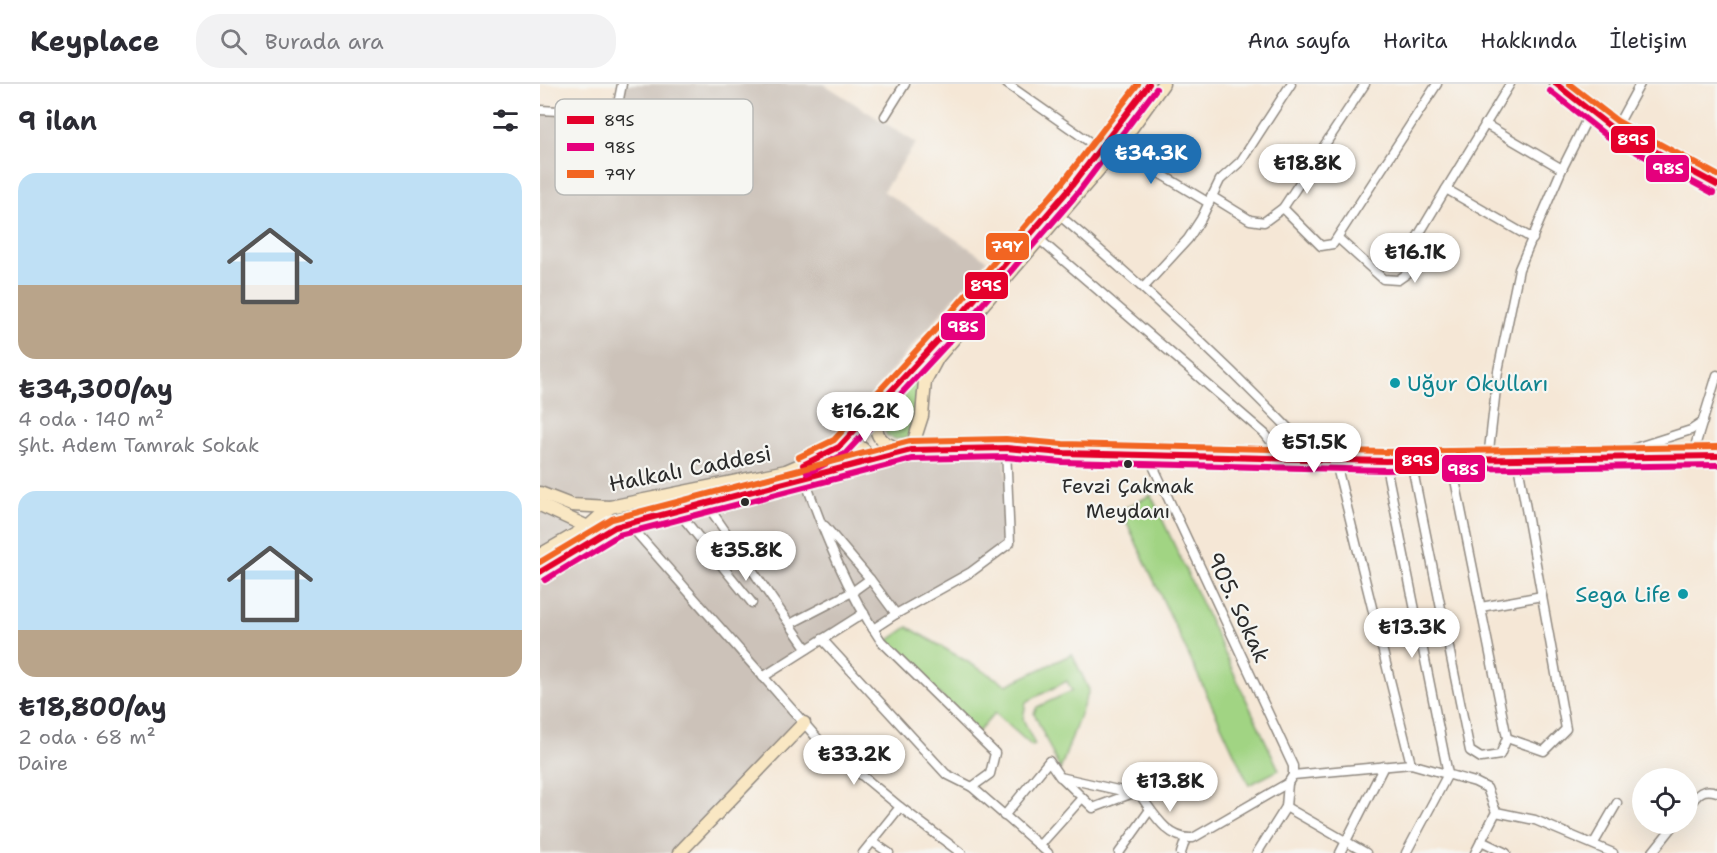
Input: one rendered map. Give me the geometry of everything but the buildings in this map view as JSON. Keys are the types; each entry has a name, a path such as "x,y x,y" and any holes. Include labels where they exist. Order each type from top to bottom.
{"main road":[{"path":"883,401 875,424 876,433 894,448 911,450 922,416 925,381 938,357 1060,216 1149,84"},
{"path":"839,447 955,322 1163,84"},
{"path":"1556,84 1590,113 1717,185"},
{"path":"839,447 849,444 862,446 866,451 863,462"},
{"name":"Halkalı Caddesi","path":"540,493 571,505 610,507 786,471 839,447"},
{"name":"Halkalı Caddesi","path":"540,505 588,527 615,527 676,509 911,450 1006,448 1148,455 1412,461 1717,456"},
{"path":"540,555 588,527 610,507"},
{"path":"562,515 575,527 571,536"},
{"path":"540,572 615,527"},
{"path":"679,853 804,723"}],"street":[{"path":"618,99 622,84"},
{"path":"885,116 905,84"},
{"path":"1007,84 1108,146 1250,220 1264,222 1283,208 1365,84"},
{"path":"1283,208 1321,246 1333,244 1437,84"},
{"path":"1338,237 1383,279 1398,280 1422,264 1423,256 1415,242 1510,84"},
{"path":"1616,128 1640,84"},
{"path":"1144,287 1188,239 1221,180 1241,161 1288,85"},
{"path":"540,110 555,111"},
{"path":"1488,459 1498,371 1520,269 1562,169 1590,113"},
{"path":"1485,124 1562,169"},
{"path":"1446,189 1533,240"},
{"path":"1060,216 1144,287 1318,459"},
{"path":"1040,240 1256,426 1284,458"},
{"path":"1692,456 1717,375"},
{"path":"1607,458 1691,430 1702,422"},
{"path":"873,629 971,572 1010,543 1006,448"},
{"name":"905. Sokak","path":"1148,455 1293,766 1291,779"},
{"path":"1335,459 1411,764"},
{"path":"1507,738 1544,751 1566,729 1517,459"},
{"path":"1385,460 1448,774 1406,853"},
{"path":"1412,461 1470,751 1481,758 1500,755 1507,738 1451,460"},
{"path":"804,477 819,519 852,592 881,641 995,753 990,774 972,788"},
{"path":"705,502 792,623 807,649"},
{"path":"676,509 752,603"},
{"path":"819,519 870,579 896,614"},
{"path":"628,523 818,739 900,807 961,853"},
{"path":"792,623 852,592 870,579"},
{"path":"1481,607 1542,596"},
{"path":"763,677 864,613"},
{"path":"822,639 934,764 959,783 972,788 1048,853"},
{"path":"1004,816 1049,761 1055,774 1062,777 1141,796 1149,811 1166,827 1186,838 1193,838 1291,779 1411,764 1487,788 1496,812 1475,853"},
{"path":"1340,853 1384,766"},
{"path":"1062,777 1082,798 1096,808 1135,793"},
{"path":"1257,853 1286,807 1291,779"},
{"path":"1698,794 1707,789 1717,792"},
{"path":"1039,846 1082,798"},
{"path":"1594,843 1617,803"},
{"path":"863,853 900,807"},
{"path":"1286,807 1366,853"},
{"path":"1119,853 1149,811"},
{"path":"1496,812 1535,820 1594,843 1613,853"},
{"path":"1652,853 1667,834"},
{"path":"1181,853 1186,838"},
{"path":"1481,841 1506,853"},
{"path":"873,842 889,853"}],"shaded area":[{"path":"623,84 824,84 916,143 883,191 987,260 836,435 839,447 817,460 610,507 540,493 540,110 555,111 555,195 753,195 753,99 619,99"},
{"path":"1005,453 1010,543 873,629 864,613 764,677 804,723 679,853 540,853 540,579 613,535 661,517 921,454"},
{"path":"540,505 575,527 575,531 540,555"}],"green space":[{"path":"923,366 911,432 908,437 896,439 887,436 882,421 884,414"},
{"path":"1151,495 1279,770 1249,785 1121,510"},
{"path":"908,627 1007,685 1072,654 1089,690 1060,770 1034,713 1037,707 1072,691 1067,681 1026,702 1023,719 1035,745 1032,746 995,713 978,732 886,642"}],"transit line":[{"name":"79Y","path":"799,457 834,440 948,316 1063,182 1138,84"},
{"name":"89S","path":"803,465 839,447 955,322 1070,188 1149,84"},
{"name":"89S","path":"1556,84 1612,128 1717,185"},
{"name":"79Y","path":"1569,84 1617,121 1717,175"},
{"name":"98S","path":"807,473 845,454 962,328 1077,194 1156,89"},
{"name":"98S","path":"1550,91 1607,136 1713,193"},
{"name":"79Y","path":"540,562 612,519 910,441 1006,439 1063,444 1385,452 1717,447"},
{"name":"89S","path":"540,572 615,527 911,450 1006,448 1062,453 1385,461 1717,456"},
{"name":"98S","path":"545,580 619,535 912,459 1006,457 1062,462 1385,470 1717,465"}],"place":[{"name":"Uğur Okulları","path":"1395,383"},
{"name":"Fevzi Çakmak Meydanı","path":"1128,464"},
{"name":"Sega Life","path":"1683,594"}]}
